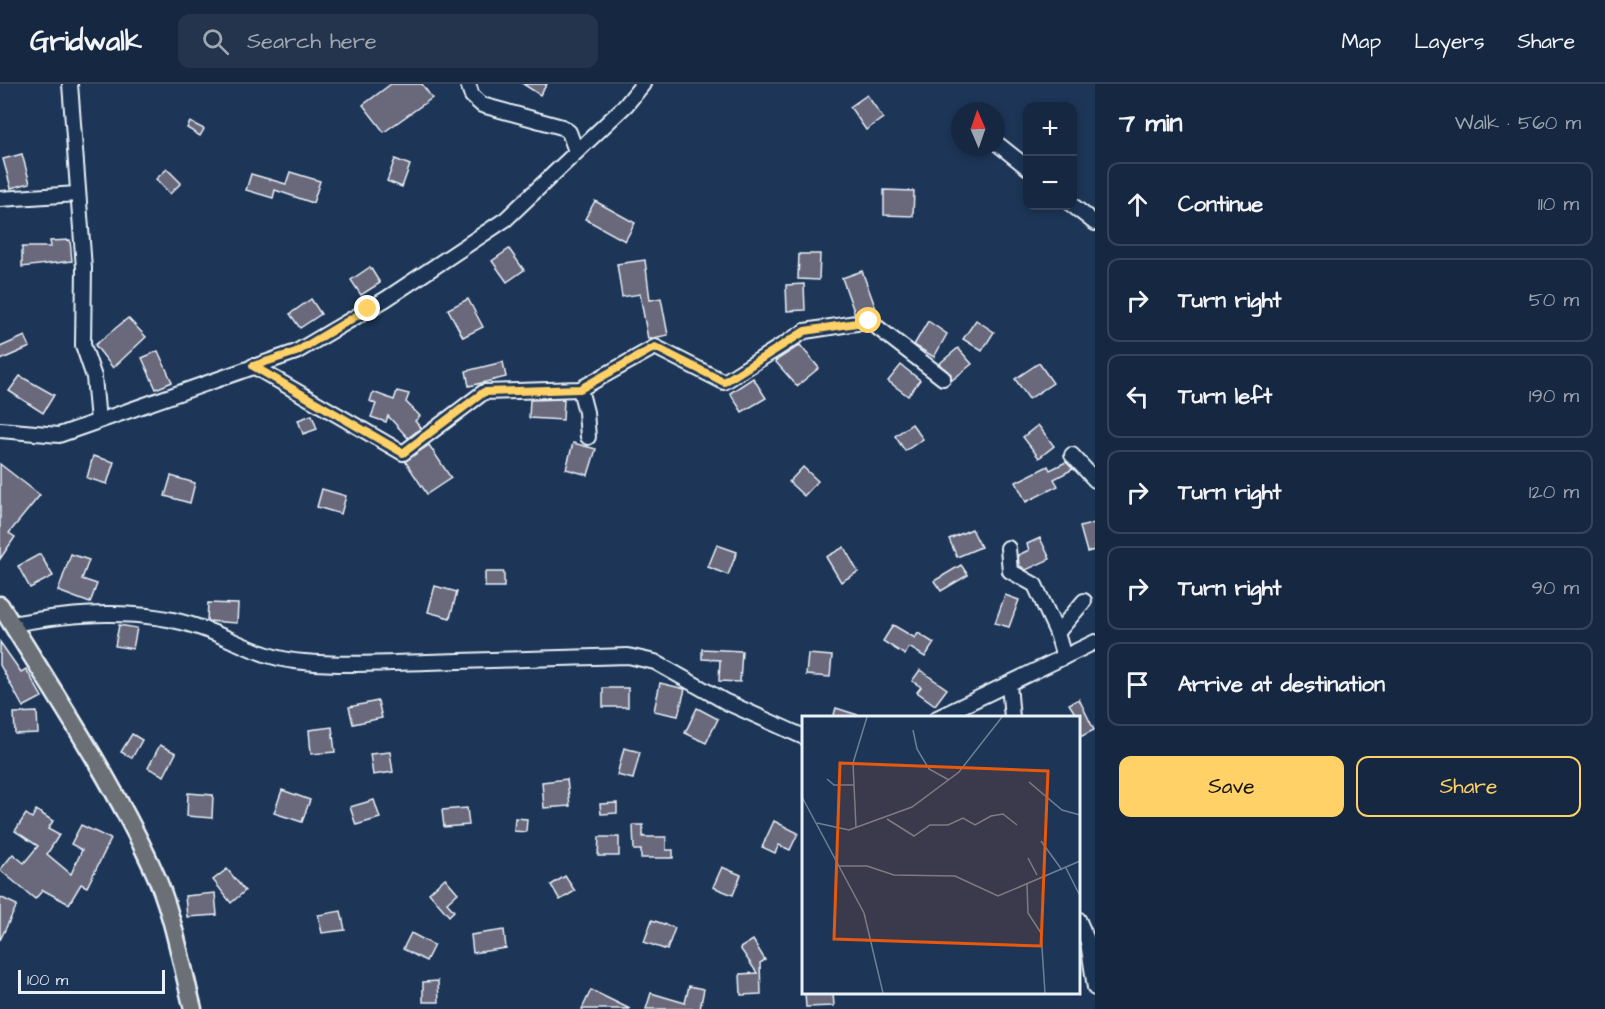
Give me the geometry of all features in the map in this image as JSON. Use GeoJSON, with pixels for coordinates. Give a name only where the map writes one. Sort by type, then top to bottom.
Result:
{"type":"FeatureCollection","features":[{"type":"Feature","properties":{"kind":"main road"},"geometry":{"type":"LineString","coordinates":[[0,605],[99,768],[154,870],[194,1009]]}},
{"type":"Feature","properties":{"kind":"street"},"geometry":{"type":"LineString","coordinates":[[70,84],[84,268],[83,345],[94,377],[98,421]]}},
{"type":"Feature","properties":{"kind":"street"},"geometry":{"type":"LineString","coordinates":[[468,84],[472,96],[482,105],[562,127],[569,132],[576,151]]}},
{"type":"Feature","properties":{"kind":"street"},"geometry":{"type":"LineString","coordinates":[[0,430],[59,435],[296,352],[386,299],[506,219],[626,105],[643,84]]}},
{"type":"Feature","properties":{"kind":"street"},"geometry":{"type":"LineString","coordinates":[[1005,150],[1023,164]]}},
{"type":"Feature","properties":{"kind":"street"},"geometry":{"type":"LineString","coordinates":[[0,199],[77,194]]}},
{"type":"Feature","properties":{"kind":"street"},"geometry":{"type":"LineString","coordinates":[[1077,209],[1095,223]]}},
{"type":"Feature","properties":{"kind":"street"},"geometry":{"type":"LineString","coordinates":[[253,366],[403,453],[484,392],[580,389],[655,347],[724,382],[805,331],[869,321],[943,378]]}},
{"type":"Feature","properties":{"kind":"street"},"geometry":{"type":"LineString","coordinates":[[580,389],[586,412],[588,437]]}},
{"type":"Feature","properties":{"kind":"street"},"geometry":{"type":"LineString","coordinates":[[1071,455],[1095,480]]}},
{"type":"Feature","properties":{"kind":"street"},"geometry":{"type":"LineString","coordinates":[[1008,548],[1010,571],[1035,585],[1057,633],[1064,657]]}},
{"type":"Feature","properties":{"kind":"street"},"geometry":{"type":"LineString","coordinates":[[1057,633],[1084,601]]}},
{"type":"Feature","properties":{"kind":"street"},"geometry":{"type":"LineString","coordinates":[[12,624],[68,616],[124,614],[161,617],[201,628],[272,658],[306,663],[628,656],[655,662],[726,702],[802,736]]}},
{"type":"Feature","properties":{"kind":"street"},"geometry":{"type":"LineString","coordinates":[[941,716],[1095,642]]}},
{"type":"Feature","properties":{"kind":"street"},"geometry":{"type":"LineString","coordinates":[[1010,684],[1012,716]]}},
{"type":"Feature","properties":{"kind":"street"},"geometry":{"type":"LineString","coordinates":[[1080,924],[1088,942],[1095,988]]}},
{"type":"Feature","properties":{"kind":"building"},"geometry":{"type":"Polygon","coordinates":[[[391,84],[422,84],[432,98],[384,132],[363,105],[391,84]]]}},
{"type":"Feature","properties":{"kind":"building"},"geometry":{"type":"Polygon","coordinates":[[[523,84],[547,84],[540,95],[523,84]]]}},
{"type":"Feature","properties":{"kind":"building"},"geometry":{"type":"Polygon","coordinates":[[[867,95],[883,118],[866,130],[850,107],[867,95]]]}},
{"type":"Feature","properties":{"kind":"building"},"geometry":{"type":"Polygon","coordinates":[[[190,122],[204,129],[200,136],[187,128],[190,122]]]}},
{"type":"Feature","properties":{"kind":"building"},"geometry":{"type":"Polygon","coordinates":[[[22,154],[30,183],[11,188],[3,159],[22,154]]]}},
{"type":"Feature","properties":{"kind":"building"},"geometry":{"type":"Polygon","coordinates":[[[395,159],[410,165],[402,187],[387,181],[395,159]]]}},
{"type":"Feature","properties":{"kind":"building"},"geometry":{"type":"Polygon","coordinates":[[[167,169],[181,183],[170,194],[156,179],[167,169]]]}},
{"type":"Feature","properties":{"kind":"building"},"geometry":{"type":"Polygon","coordinates":[[[290,172],[320,181],[313,203],[275,190],[273,198],[246,190],[251,174],[286,184],[290,172]]]}},
{"type":"Feature","properties":{"kind":"building"},"geometry":{"type":"Polygon","coordinates":[[[884,190],[914,191],[913,216],[884,215],[884,190]]]}},
{"type":"Feature","properties":{"kind":"building"},"geometry":{"type":"Polygon","coordinates":[[[595,201],[635,223],[625,241],[585,219],[595,201]]]}},
{"type":"Feature","properties":{"kind":"building"},"geometry":{"type":"Polygon","coordinates":[[[70,240],[72,261],[22,267],[22,247],[51,247],[50,241],[70,240]]]}},
{"type":"Feature","properties":{"kind":"building"},"geometry":{"type":"Polygon","coordinates":[[[509,249],[524,270],[507,282],[492,261],[509,249]]]}},
{"type":"Feature","properties":{"kind":"building"},"geometry":{"type":"Polygon","coordinates":[[[799,254],[820,254],[819,280],[798,279],[799,254]]]}},
{"type":"Feature","properties":{"kind":"building"},"geometry":{"type":"Polygon","coordinates":[[[645,260],[650,300],[661,298],[668,335],[648,339],[640,294],[622,297],[617,264],[645,260]]]}},
{"type":"Feature","properties":{"kind":"building"},"geometry":{"type":"Polygon","coordinates":[[[370,267],[380,283],[361,295],[351,280],[370,267]]]}},
{"type":"Feature","properties":{"kind":"building"},"geometry":{"type":"Polygon","coordinates":[[[862,271],[876,309],[855,314],[842,278],[862,271]]]}},
{"type":"Feature","properties":{"kind":"building"},"geometry":{"type":"Polygon","coordinates":[[[804,284],[805,310],[787,311],[786,285],[804,284]]]}},
{"type":"Feature","properties":{"kind":"building"},"geometry":{"type":"Polygon","coordinates":[[[311,299],[321,314],[300,328],[290,314],[311,299]]]}},
{"type":"Feature","properties":{"kind":"building"},"geometry":{"type":"Polygon","coordinates":[[[468,299],[483,327],[463,337],[448,309],[468,299]]]}},
{"type":"Feature","properties":{"kind":"building"},"geometry":{"type":"Polygon","coordinates":[[[128,318],[146,337],[113,368],[95,345],[128,318]]]}},
{"type":"Feature","properties":{"kind":"building"},"geometry":{"type":"Polygon","coordinates":[[[976,320],[994,332],[982,351],[963,339],[976,320]]]}},
{"type":"Feature","properties":{"kind":"building"},"geometry":{"type":"Polygon","coordinates":[[[928,321],[947,334],[934,357],[914,345],[928,321]]]}},
{"type":"Feature","properties":{"kind":"building"},"geometry":{"type":"Polygon","coordinates":[[[25,336],[30,347],[0,360],[0,347],[25,336]]]}},
{"type":"Feature","properties":{"kind":"building"},"geometry":{"type":"Polygon","coordinates":[[[800,345],[819,368],[797,386],[775,361],[800,345]]]}},
{"type":"Feature","properties":{"kind":"building"},"geometry":{"type":"Polygon","coordinates":[[[958,348],[972,364],[951,381],[951,374],[939,364],[958,348]]]}},
{"type":"Feature","properties":{"kind":"building"},"geometry":{"type":"Polygon","coordinates":[[[158,351],[172,382],[156,389],[142,358],[158,351]]]}},
{"type":"Feature","properties":{"kind":"building"},"geometry":{"type":"Polygon","coordinates":[[[503,362],[506,377],[469,386],[466,371],[503,362]]]}},
{"type":"Feature","properties":{"kind":"building"},"geometry":{"type":"Polygon","coordinates":[[[1039,363],[1053,383],[1029,399],[1015,379],[1039,363]]]}},
{"type":"Feature","properties":{"kind":"building"},"geometry":{"type":"Polygon","coordinates":[[[901,365],[920,380],[908,396],[888,381],[901,365]]]}},
{"type":"Feature","properties":{"kind":"building"},"geometry":{"type":"Polygon","coordinates":[[[20,376],[54,395],[43,413],[9,391],[20,376]]]}},
{"type":"Feature","properties":{"kind":"building"},"geometry":{"type":"Polygon","coordinates":[[[753,378],[766,398],[742,412],[730,393],[753,378]]]}},
{"type":"Feature","properties":{"kind":"building"},"geometry":{"type":"Polygon","coordinates":[[[397,391],[409,394],[406,402],[420,416],[415,421],[421,428],[408,438],[388,416],[386,422],[371,417],[376,404],[370,401],[373,392],[394,400],[397,391]]]}},
{"type":"Feature","properties":{"kind":"building"},"geometry":{"type":"Polygon","coordinates":[[[564,399],[563,420],[529,418],[530,400],[564,399]]]}},
{"type":"Feature","properties":{"kind":"building"},"geometry":{"type":"Polygon","coordinates":[[[312,415],[317,429],[303,434],[298,420],[312,415]]]}},
{"type":"Feature","properties":{"kind":"building"},"geometry":{"type":"Polygon","coordinates":[[[912,424],[923,439],[905,451],[895,436],[912,424]]]}},
{"type":"Feature","properties":{"kind":"building"},"geometry":{"type":"Polygon","coordinates":[[[1038,425],[1054,446],[1039,458],[1023,437],[1038,425]]]}},
{"type":"Feature","properties":{"kind":"building"},"geometry":{"type":"Polygon","coordinates":[[[573,443],[596,449],[588,475],[566,469],[573,443]]]}},
{"type":"Feature","properties":{"kind":"building"},"geometry":{"type":"Polygon","coordinates":[[[429,445],[451,478],[427,494],[405,461],[429,445]]]}},
{"type":"Feature","properties":{"kind":"building"},"geometry":{"type":"Polygon","coordinates":[[[93,456],[114,462],[107,484],[87,478],[93,456]]]}},
{"type":"Feature","properties":{"kind":"building"},"geometry":{"type":"Polygon","coordinates":[[[1066,462],[1073,469],[1054,479],[1058,486],[1026,502],[1016,482],[1048,466],[1050,470],[1066,462]]]}},
{"type":"Feature","properties":{"kind":"building"},"geometry":{"type":"Polygon","coordinates":[[[0,464],[40,495],[9,533],[15,537],[0,559],[0,464]]]}},
{"type":"Feature","properties":{"kind":"building"},"geometry":{"type":"Polygon","coordinates":[[[803,467],[818,481],[804,496],[789,482],[803,467]]]}},
{"type":"Feature","properties":{"kind":"building"},"geometry":{"type":"Polygon","coordinates":[[[171,476],[195,483],[190,503],[165,496],[171,476]]]}},
{"type":"Feature","properties":{"kind":"building"},"geometry":{"type":"Polygon","coordinates":[[[322,489],[346,496],[341,514],[317,507],[322,489]]]}},
{"type":"Feature","properties":{"kind":"building"},"geometry":{"type":"Polygon","coordinates":[[[1095,523],[1095,550],[1087,552],[1080,527],[1095,523]]]}},
{"type":"Feature","properties":{"kind":"building"},"geometry":{"type":"Polygon","coordinates":[[[972,529],[981,547],[957,557],[949,539],[972,529]]]}},
{"type":"Feature","properties":{"kind":"building"},"geometry":{"type":"Polygon","coordinates":[[[1040,538],[1050,559],[1026,570],[1019,565],[1018,555],[1029,550],[1027,544],[1040,538]]]}},
{"type":"Feature","properties":{"kind":"building"},"geometry":{"type":"Polygon","coordinates":[[[717,545],[737,552],[728,575],[708,567],[717,545]]]}},
{"type":"Feature","properties":{"kind":"building"},"geometry":{"type":"Polygon","coordinates":[[[844,547],[858,572],[841,582],[826,557],[844,547]]]}},
{"type":"Feature","properties":{"kind":"building"},"geometry":{"type":"Polygon","coordinates":[[[40,554],[53,576],[30,588],[18,566],[40,554]]]}},
{"type":"Feature","properties":{"kind":"building"},"geometry":{"type":"Polygon","coordinates":[[[71,554],[89,560],[82,579],[97,584],[90,603],[58,591],[71,554]]]}},
{"type":"Feature","properties":{"kind":"building"},"geometry":{"type":"Polygon","coordinates":[[[961,565],[968,575],[941,591],[934,581],[961,565]]]}},
{"type":"Feature","properties":{"kind":"building"},"geometry":{"type":"Polygon","coordinates":[[[485,572],[504,572],[504,587],[485,587],[485,572]]]}},
{"type":"Feature","properties":{"kind":"building"},"geometry":{"type":"Polygon","coordinates":[[[435,586],[457,592],[450,618],[428,612],[435,586]]]}},
{"type":"Feature","properties":{"kind":"building"},"geometry":{"type":"Polygon","coordinates":[[[1005,595],[1019,600],[1009,627],[995,623],[1005,595]]]}},
{"type":"Feature","properties":{"kind":"building"},"geometry":{"type":"Polygon","coordinates":[[[208,603],[238,604],[237,623],[207,621],[208,603]]]}},
{"type":"Feature","properties":{"kind":"building"},"geometry":{"type":"Polygon","coordinates":[[[119,625],[137,628],[133,649],[115,646],[119,625]]]}},
{"type":"Feature","properties":{"kind":"building"},"geometry":{"type":"Polygon","coordinates":[[[893,625],[915,638],[918,633],[934,643],[925,657],[909,647],[905,655],[883,641],[893,625]]]}},
{"type":"Feature","properties":{"kind":"building"},"geometry":{"type":"Polygon","coordinates":[[[0,642],[21,672],[26,669],[42,697],[23,707],[0,665],[0,642]]]}},
{"type":"Feature","properties":{"kind":"building"},"geometry":{"type":"Polygon","coordinates":[[[702,649],[742,651],[740,682],[719,681],[720,660],[702,659],[702,649]]]}},
{"type":"Feature","properties":{"kind":"building"},"geometry":{"type":"Polygon","coordinates":[[[808,654],[832,656],[830,677],[806,675],[808,654]]]}},
{"type":"Feature","properties":{"kind":"building"},"geometry":{"type":"Polygon","coordinates":[[[920,670],[947,689],[935,705],[917,692],[921,687],[912,681],[920,670]]]}},
{"type":"Feature","properties":{"kind":"building"},"geometry":{"type":"Polygon","coordinates":[[[660,683],[685,689],[678,716],[654,711],[660,683]]]}},
{"type":"Feature","properties":{"kind":"building"},"geometry":{"type":"Polygon","coordinates":[[[603,688],[628,688],[628,707],[603,707],[603,688]]]}},
{"type":"Feature","properties":{"kind":"building"},"geometry":{"type":"Polygon","coordinates":[[[1079,699],[1094,730],[1080,737],[1080,716],[1077,716],[1069,704],[1079,699]]]}},
{"type":"Feature","properties":{"kind":"building"},"geometry":{"type":"Polygon","coordinates":[[[378,701],[382,718],[353,724],[349,707],[378,701]]]}},
{"type":"Feature","properties":{"kind":"building"},"geometry":{"type":"Polygon","coordinates":[[[697,708],[718,719],[706,743],[685,733],[697,708]]]}},
{"type":"Feature","properties":{"kind":"building"},"geometry":{"type":"Polygon","coordinates":[[[836,708],[861,716],[834,716],[836,708]]]}},
{"type":"Feature","properties":{"kind":"building"},"geometry":{"type":"Polygon","coordinates":[[[37,712],[38,733],[15,734],[14,713],[37,712]]]}},
{"type":"Feature","properties":{"kind":"building"},"geometry":{"type":"Polygon","coordinates":[[[332,727],[335,752],[311,754],[309,730],[332,727]]]}},
{"type":"Feature","properties":{"kind":"building"},"geometry":{"type":"Polygon","coordinates":[[[132,734],[142,740],[132,758],[121,752],[132,734]]]}},
{"type":"Feature","properties":{"kind":"building"},"geometry":{"type":"Polygon","coordinates":[[[160,745],[176,753],[164,776],[148,768],[160,745]]]}},
{"type":"Feature","properties":{"kind":"building"},"geometry":{"type":"Polygon","coordinates":[[[624,748],[640,752],[633,779],[617,775],[624,748]]]}},
{"type":"Feature","properties":{"kind":"building"},"geometry":{"type":"Polygon","coordinates":[[[390,752],[393,772],[373,775],[370,754],[390,752]]]}},
{"type":"Feature","properties":{"kind":"building"},"geometry":{"type":"Polygon","coordinates":[[[567,779],[570,806],[544,808],[542,782],[567,779]]]}},
{"type":"Feature","properties":{"kind":"building"},"geometry":{"type":"Polygon","coordinates":[[[282,790],[310,800],[302,822],[274,813],[282,790]]]}},
{"type":"Feature","properties":{"kind":"building"},"geometry":{"type":"Polygon","coordinates":[[[188,793],[213,795],[212,818],[187,816],[188,793]]]}},
{"type":"Feature","properties":{"kind":"building"},"geometry":{"type":"Polygon","coordinates":[[[374,800],[380,818],[356,825],[350,807],[374,800]]]}},
{"type":"Feature","properties":{"kind":"building"},"geometry":{"type":"Polygon","coordinates":[[[617,803],[617,813],[601,814],[600,804],[617,803]]]}},
{"type":"Feature","properties":{"kind":"building"},"geometry":{"type":"Polygon","coordinates":[[[467,808],[469,825],[444,827],[442,810],[467,808]]]}},
{"type":"Feature","properties":{"kind":"building"},"geometry":{"type":"Polygon","coordinates":[[[36,810],[53,821],[48,829],[59,835],[47,854],[71,874],[82,850],[71,844],[81,825],[111,839],[87,887],[81,884],[69,904],[43,890],[35,899],[0,870],[13,854],[24,863],[38,846],[15,831],[26,814],[32,818],[36,810]]]}},
{"type":"Feature","properties":{"kind":"building"},"geometry":{"type":"Polygon","coordinates":[[[515,818],[527,819],[526,832],[514,831],[515,818]]]}},
{"type":"Feature","properties":{"kind":"building"},"geometry":{"type":"Polygon","coordinates":[[[774,821],[798,833],[790,850],[779,845],[775,853],[762,847],[774,821]]]}},
{"type":"Feature","properties":{"kind":"building"},"geometry":{"type":"Polygon","coordinates":[[[633,825],[643,825],[643,837],[666,837],[666,850],[673,850],[673,858],[641,858],[641,850],[634,850],[633,825]]]}},
{"type":"Feature","properties":{"kind":"building"},"geometry":{"type":"Polygon","coordinates":[[[599,837],[619,837],[619,856],[598,856],[599,837]]]}},
{"type":"Feature","properties":{"kind":"building"},"geometry":{"type":"Polygon","coordinates":[[[722,867],[741,875],[733,895],[713,887],[722,867]]]}},
{"type":"Feature","properties":{"kind":"building"},"geometry":{"type":"Polygon","coordinates":[[[227,869],[245,891],[231,903],[213,880],[227,869]]]}},
{"type":"Feature","properties":{"kind":"building"},"geometry":{"type":"Polygon","coordinates":[[[565,876],[575,891],[560,900],[551,885],[565,876]]]}},
{"type":"Feature","properties":{"kind":"building"},"geometry":{"type":"Polygon","coordinates":[[[445,878],[458,893],[447,903],[454,911],[449,916],[429,893],[445,878]]]}},
{"type":"Feature","properties":{"kind":"building"},"geometry":{"type":"Polygon","coordinates":[[[215,893],[217,915],[187,917],[185,896],[215,893]]]}},
{"type":"Feature","properties":{"kind":"building"},"geometry":{"type":"Polygon","coordinates":[[[0,897],[17,905],[0,940],[0,897]]]}},
{"type":"Feature","properties":{"kind":"building"},"geometry":{"type":"Polygon","coordinates":[[[341,911],[345,930],[322,933],[318,915],[341,911]]]}},
{"type":"Feature","properties":{"kind":"building"},"geometry":{"type":"Polygon","coordinates":[[[652,920],[675,928],[667,950],[644,942],[652,920]]]}},
{"type":"Feature","properties":{"kind":"building"},"geometry":{"type":"Polygon","coordinates":[[[504,930],[506,948],[473,953],[471,935],[504,930]]]}},
{"type":"Feature","properties":{"kind":"building"},"geometry":{"type":"Polygon","coordinates":[[[411,933],[434,945],[426,961],[403,949],[411,933]]]}},
{"type":"Feature","properties":{"kind":"building"},"geometry":{"type":"Polygon","coordinates":[[[753,940],[765,960],[760,963],[761,994],[741,995],[740,974],[757,973],[740,948],[753,940]]]}},
{"type":"Feature","properties":{"kind":"building"},"geometry":{"type":"Polygon","coordinates":[[[438,981],[439,1002],[423,1002],[423,982],[438,981]]]}},
{"type":"Feature","properties":{"kind":"building"},"geometry":{"type":"Polygon","coordinates":[[[689,986],[704,989],[700,1009],[646,1009],[651,993],[685,1003],[689,986]]]}},
{"type":"Feature","properties":{"kind":"building"},"geometry":{"type":"Polygon","coordinates":[[[591,990],[630,1009],[582,1009],[591,990]]]}},
{"type":"Feature","properties":{"kind":"building"},"geometry":{"type":"Polygon","coordinates":[[[805,994],[833,994],[834,1006],[806,1007],[805,994]]]}},
{"type":"Feature","properties":{"kind":"route"},"geometry":{"type":"LineString","coordinates":[[368,309],[296,352],[253,366],[403,453],[484,392],[580,389],[655,347],[724,382],[805,331],[869,321]]}}]}
